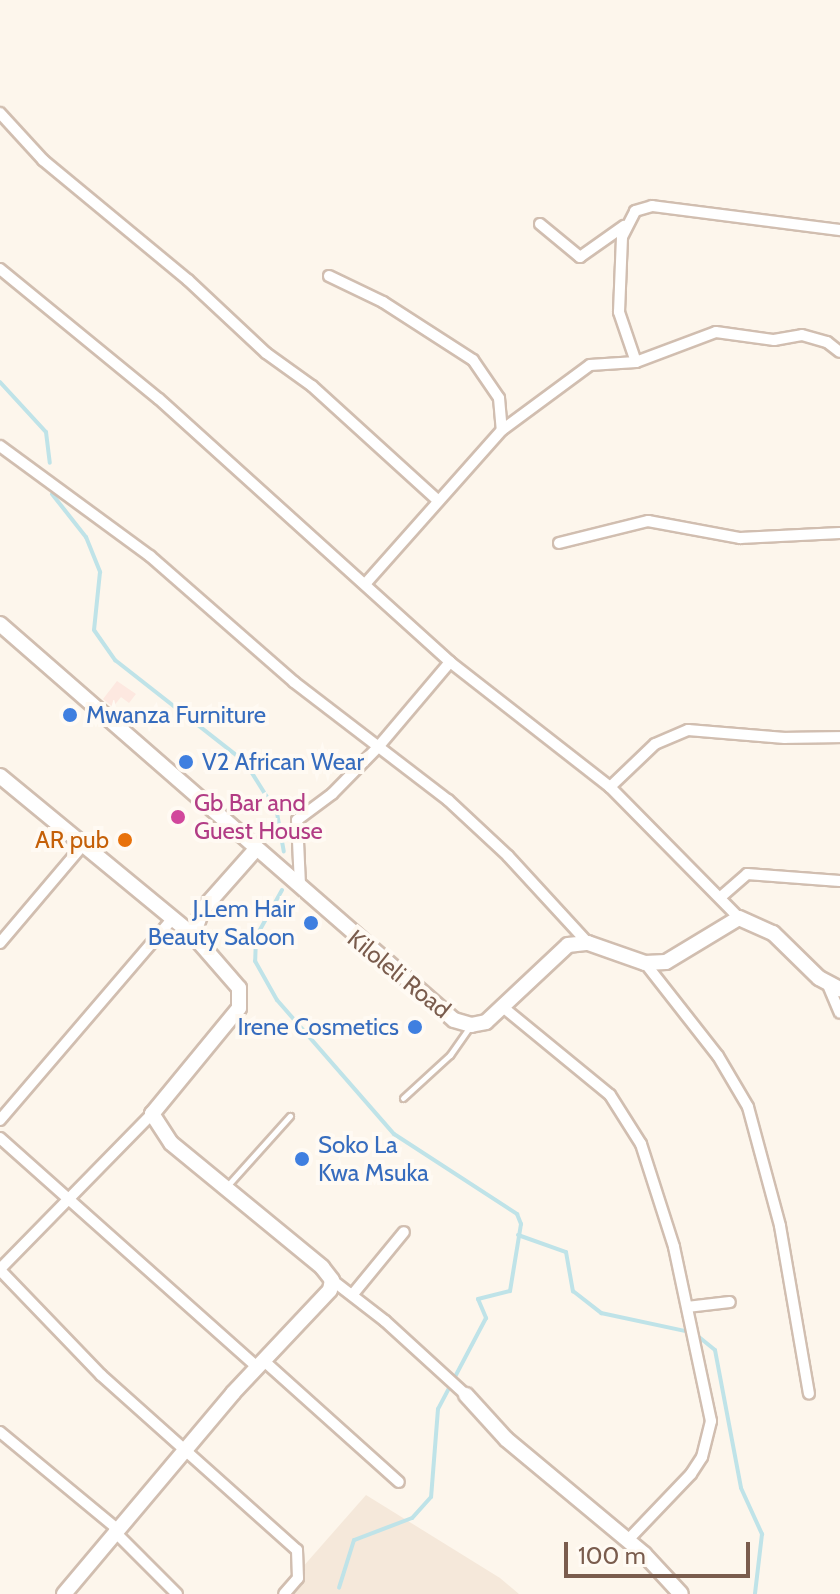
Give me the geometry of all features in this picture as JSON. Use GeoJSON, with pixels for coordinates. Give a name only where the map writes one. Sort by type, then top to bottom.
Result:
{"type":"FeatureCollection","features":[{"type":"Feature","properties":{"kind":"main road","name":"Kiloleli Road"},"geometry":{"type":"LineString","coordinates":[[0,624],[433,1006],[471,1025],[486,1022],[561,951],[588,943]]}},
{"type":"Feature","properties":{"kind":"main road"},"geometry":{"type":"LineString","coordinates":[[0,776],[193,935],[239,988],[239,1008],[152,1114],[171,1143],[227,1186],[332,1280],[330,1290],[186,1447],[64,1594]]}},
{"type":"Feature","properties":{"kind":"main road"},"geometry":{"type":"LineString","coordinates":[[193,935],[202,910],[256,849]]}},
{"type":"Feature","properties":{"kind":"main road"},"geometry":{"type":"LineString","coordinates":[[588,943],[645,963],[679,955],[739,918],[773,933],[834,987]]}},
{"type":"Feature","properties":{"kind":"main road"},"geometry":{"type":"LineString","coordinates":[[466,1395],[548,1478],[628,1540],[681,1594]]}},
{"type":"Feature","properties":{"kind":"street"},"geometry":{"type":"LineString","coordinates":[[0,113],[43,160],[188,280],[266,353],[312,386],[436,499]]}},
{"type":"Feature","properties":{"kind":"street"},"geometry":{"type":"LineString","coordinates":[[540,224],[580,257],[625,226],[635,211],[652,206],[840,230]]}},
{"type":"Feature","properties":{"kind":"street"},"geometry":{"type":"LineString","coordinates":[[625,226],[619,312],[636,362]]}},
{"type":"Feature","properties":{"kind":"street"},"geometry":{"type":"LineString","coordinates":[[0,269],[117,363],[366,583],[450,662],[610,787],[723,895],[739,918]]}},
{"type":"Feature","properties":{"kind":"street"},"geometry":{"type":"LineString","coordinates":[[329,276],[383,302],[473,360],[499,398],[502,430]]}},
{"type":"Feature","properties":{"kind":"street"},"geometry":{"type":"LineString","coordinates":[[366,583],[436,499],[502,430],[590,365],[636,362],[716,332],[774,340],[802,335],[827,342],[840,352]]}},
{"type":"Feature","properties":{"kind":"street"},"geometry":{"type":"LineString","coordinates":[[0,446],[150,556],[294,682],[379,746],[508,856],[588,943]]}},
{"type":"Feature","properties":{"kind":"street"},"geometry":{"type":"LineString","coordinates":[[559,543],[648,521],[740,538],[840,533]]}},
{"type":"Feature","properties":{"kind":"street"},"geometry":{"type":"LineString","coordinates":[[300,891],[297,820],[379,746],[450,662]]}},
{"type":"Feature","properties":{"kind":"street"},"geometry":{"type":"LineString","coordinates":[[610,787],[655,744],[688,730],[785,738],[840,737]]}},
{"type":"Feature","properties":{"kind":"street"},"geometry":{"type":"LineString","coordinates":[[0,943],[4,929],[84,844]]}},
{"type":"Feature","properties":{"kind":"street"},"geometry":{"type":"LineString","coordinates":[[723,895],[747,874],[840,881]]}},
{"type":"Feature","properties":{"kind":"street"},"geometry":{"type":"LineString","coordinates":[[0,1120],[172,919]]}},
{"type":"Feature","properties":{"kind":"street"},"geometry":{"type":"LineString","coordinates":[[645,963],[718,1056],[748,1107],[780,1226],[809,1394]]}},
{"type":"Feature","properties":{"kind":"street"},"geometry":{"type":"LineString","coordinates":[[834,987],[840,1013]]}},
{"type":"Feature","properties":{"kind":"street"},"geometry":{"type":"LineString","coordinates":[[504,1008],[585,1071],[631,1125],[662,1203],[710,1405],[708,1437],[691,1474],[628,1540]]}},
{"type":"Feature","properties":{"kind":"street"},"geometry":{"type":"LineString","coordinates":[[152,1114],[0,1270],[90,1365],[186,1447],[297,1550],[298,1578],[284,1594]]}},
{"type":"Feature","properties":{"kind":"street"},"geometry":{"type":"LineString","coordinates":[[0,1138],[399,1482]]}},
{"type":"Feature","properties":{"kind":"street"},"geometry":{"type":"LineString","coordinates":[[353,1294],[404,1232]]}},
{"type":"Feature","properties":{"kind":"street"},"geometry":{"type":"LineString","coordinates":[[332,1280],[353,1294],[466,1395]]}},
{"type":"Feature","properties":{"kind":"street"},"geometry":{"type":"LineString","coordinates":[[687,1307],[730,1302]]}},
{"type":"Feature","properties":{"kind":"street"},"geometry":{"type":"LineString","coordinates":[[0,1432],[115,1529],[177,1594]]}},
{"type":"Feature","properties":{"kind":"lane"},"geometry":{"type":"LineString","coordinates":[[403,1098],[450,1055],[471,1025]]}},
{"type":"Feature","properties":{"kind":"lane"},"geometry":{"type":"LineString","coordinates":[[227,1186],[290,1116]]}},
{"type":"Feature","properties":{"kind":"shaded area"},"geometry":{"type":"Polygon","coordinates":[[[117,681],[136,694],[129,703],[121,697],[113,707],[103,699],[117,681]]]}},
{"type":"Feature","properties":{"kind":"shaded area"},"geometry":{"type":"Polygon","coordinates":[[[366,1495],[500,1578],[519,1594],[279,1594],[366,1495]]]}},
{"type":"Feature","properties":{"kind":"waterway"},"geometry":{"type":"LineString","coordinates":[[0,382],[46,432],[50,463]]}},
{"type":"Feature","properties":{"kind":"waterway"},"geometry":{"type":"LineString","coordinates":[[52,494],[86,537],[100,572],[94,630],[115,660],[245,762],[277,813],[284,851]]}},
{"type":"Feature","properties":{"kind":"waterway"},"geometry":{"type":"LineString","coordinates":[[282,890],[256,937],[255,961],[277,1000],[394,1134],[517,1214],[521,1224],[510,1291],[478,1299],[486,1318],[438,1409],[431,1497],[412,1518],[354,1540],[339,1588]]}},
{"type":"Feature","properties":{"kind":"waterway"},"geometry":{"type":"LineString","coordinates":[[518,1235],[566,1252],[573,1291],[601,1313],[694,1333],[715,1350],[741,1488],[762,1534],[755,1594]]}},
{"type":"Feature","properties":{"kind":"place","name":"Mwanza Furniture"},"geometry":{"type":"Point","coordinates":[70,715]}},
{"type":"Feature","properties":{"kind":"place","name":"V2 African Wear"},"geometry":{"type":"Point","coordinates":[186,762]}},
{"type":"Feature","properties":{"kind":"place","name":"Gb Bar and Guest House"},"geometry":{"type":"Point","coordinates":[178,817]}},
{"type":"Feature","properties":{"kind":"place","name":"AR pub"},"geometry":{"type":"Point","coordinates":[125,840]}},
{"type":"Feature","properties":{"kind":"place","name":"J.Lem Hair Beauty Saloon"},"geometry":{"type":"Point","coordinates":[311,923]}},
{"type":"Feature","properties":{"kind":"place","name":"Irene Cosmetics"},"geometry":{"type":"Point","coordinates":[415,1027]}},
{"type":"Feature","properties":{"kind":"place","name":"Soko La Kwa Msuka"},"geometry":{"type":"Point","coordinates":[302,1159]}}]}
